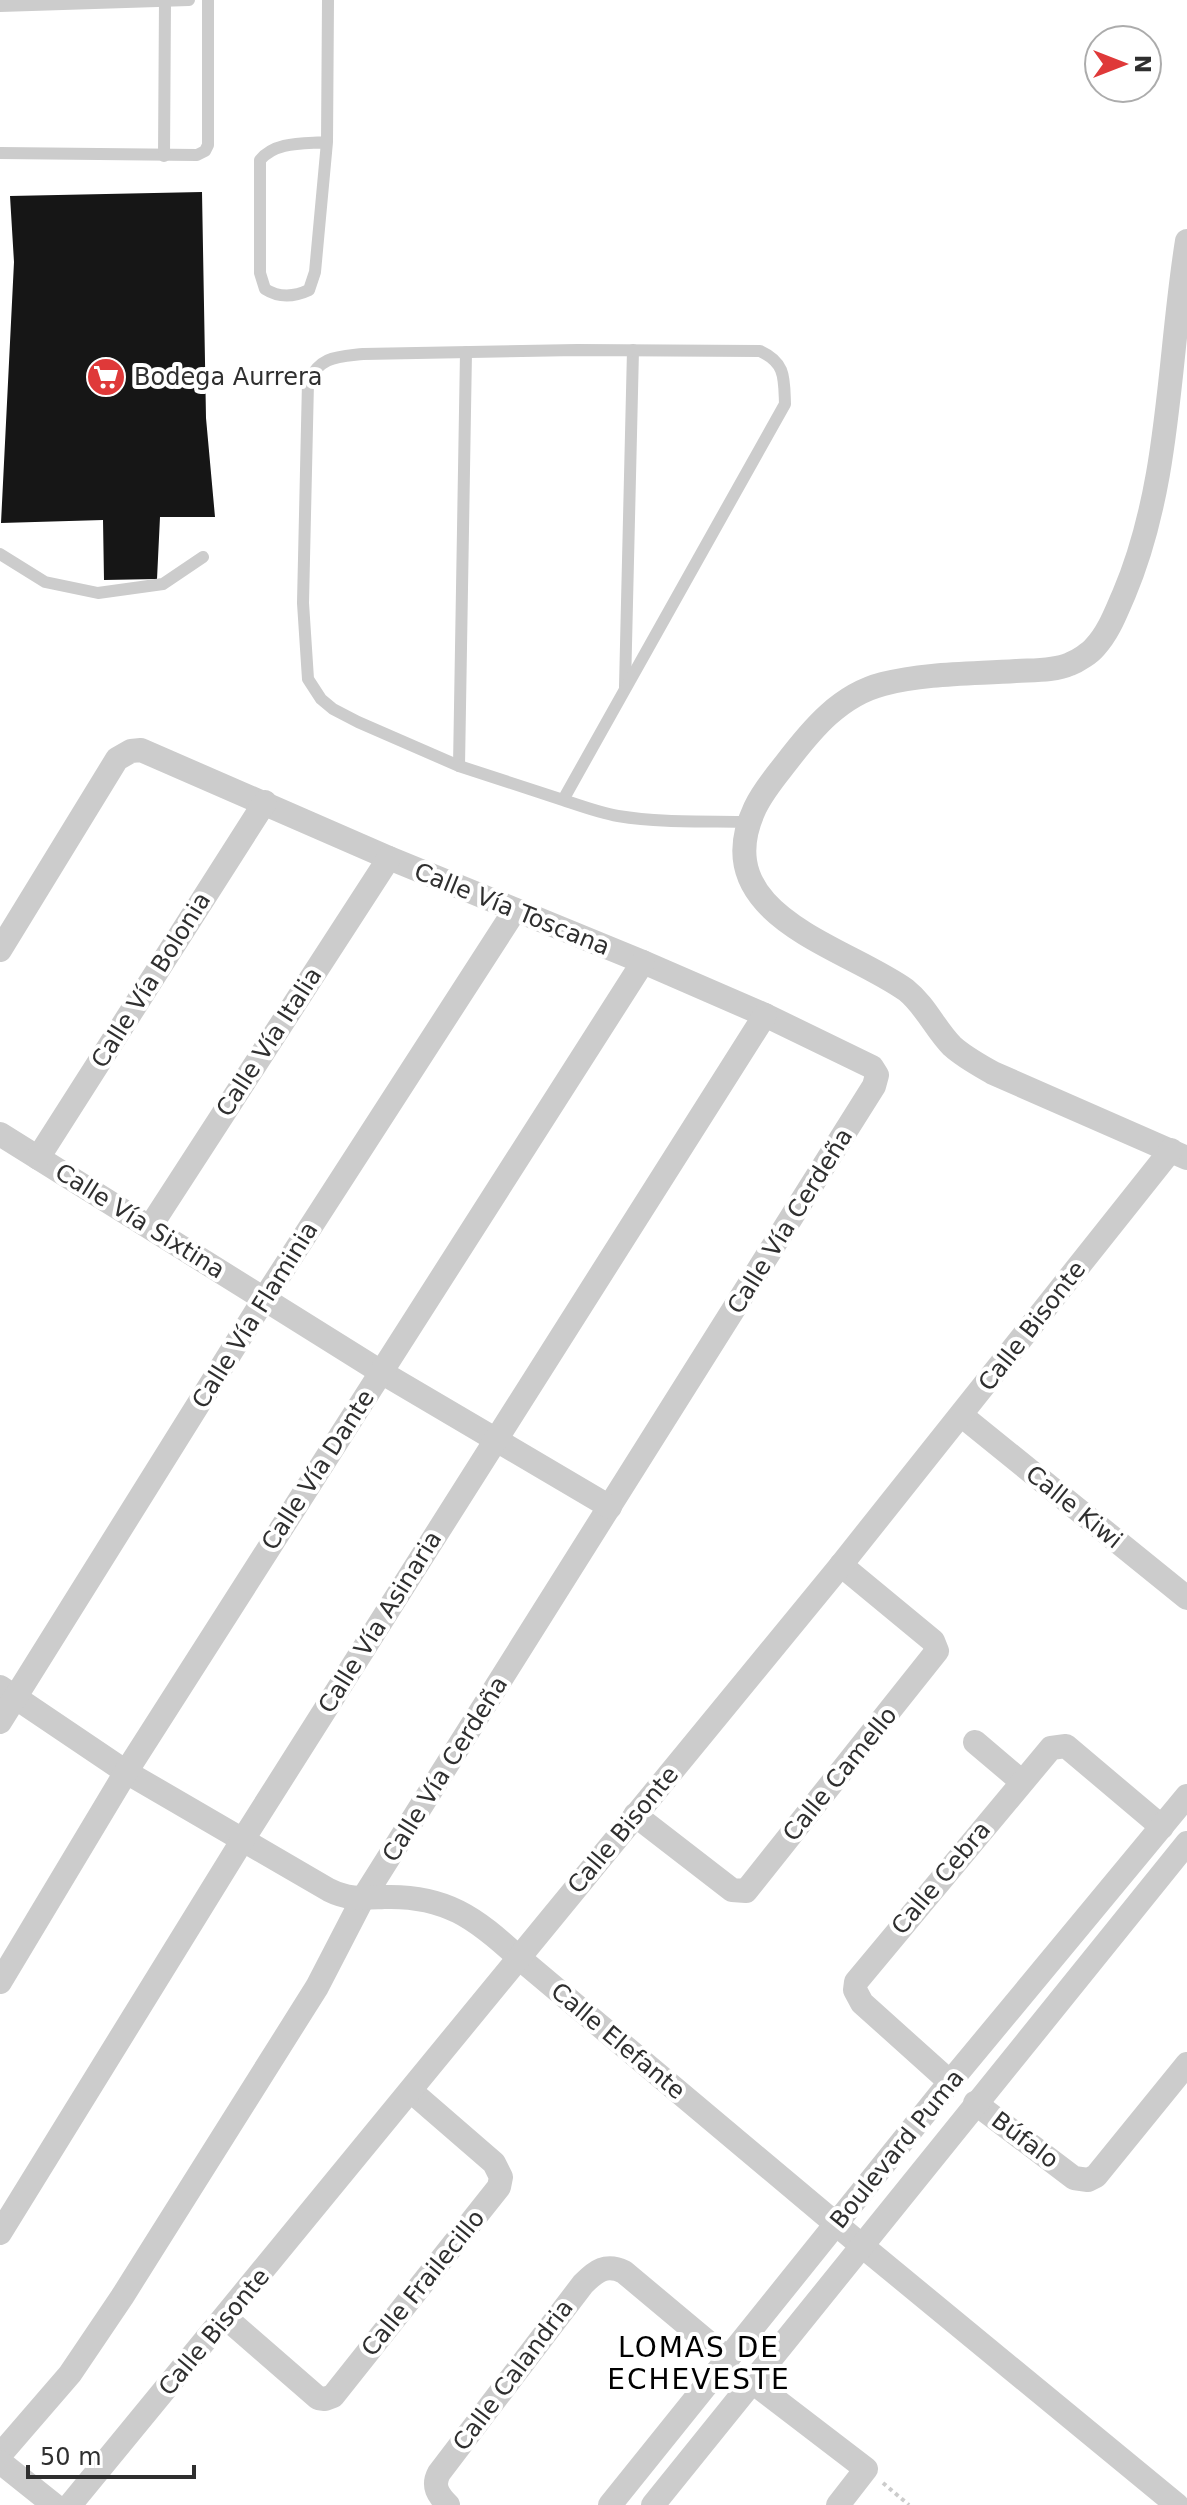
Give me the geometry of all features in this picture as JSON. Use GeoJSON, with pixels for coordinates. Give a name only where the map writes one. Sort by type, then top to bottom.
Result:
{"type":"FeatureCollection","features":[{"type":"Feature","properties":{"kind":"street"},"geometry":{"type":"LineString","coordinates":[[1179,1154],[993,1073],[951,1045],[926,1009],[903,988],[771,911],[749,875],[745,855],[746,834],[764,792],[826,714],[856,695],[882,684],[936,676],[1069,665],[1094,648],[1110,626],[1149,519],[1164,433],[1187,241]]}},
{"type":"Feature","properties":{"kind":"street","name":"Calle Vía Toscana"},"geometry":{"type":"LineString","coordinates":[[0,950],[117,759],[131,751],[141,750],[389,858],[765,1015],[872,1067],[877,1075]]}},
{"type":"Feature","properties":{"kind":"street","name":"Calle Vía Bolonia"},"geometry":{"type":"LineString","coordinates":[[38,1158],[265,802]]}},
{"type":"Feature","properties":{"kind":"street","name":"Calle Vía Italia"},"geometry":{"type":"LineString","coordinates":[[150,1227],[389,858]]}},
{"type":"Feature","properties":{"kind":"street","name":"Calle Vía Flaminia"},"geometry":{"type":"LineString","coordinates":[[0,1722],[8,1692],[515,910]]}},
{"type":"Feature","properties":{"kind":"street","name":"Calle Vía Dante"},"geometry":{"type":"LineString","coordinates":[[0,1982],[126,1772],[643,962]]}},
{"type":"Feature","properties":{"kind":"street","name":"Calle Vía Asinaria"},"geometry":{"type":"LineString","coordinates":[[0,2233],[495,1438],[765,1015]]}},
{"type":"Feature","properties":{"kind":"street","name":"Calle Vía Cerdeña"},"geometry":{"type":"LineString","coordinates":[[0,2455],[70,2374],[122,2297],[317,1987],[362,1900],[874,1086],[877,1075]]}},
{"type":"Feature","properties":{"kind":"street","name":"Calle Vía Sixtina"},"geometry":{"type":"LineString","coordinates":[[0,1134],[381,1372],[610,1507]]}},
{"type":"Feature","properties":{"kind":"street","name":"Calle Bisonte"},"geometry":{"type":"LineString","coordinates":[[70,2505],[412,2092],[518,1957],[961,1415],[1179,1154]]}},
{"type":"Feature","properties":{"kind":"street","name":"Calle Kiwi"},"geometry":{"type":"LineString","coordinates":[[961,1415],[1187,1598]]}},
{"type":"Feature","properties":{"kind":"street","name":"Calle Camello"},"geometry":{"type":"LineString","coordinates":[[635,1815],[732,1890],[746,1891],[937,1651],[933,1641],[841,1565]]}},
{"type":"Feature","properties":{"kind":"street","name":"Calle Elefante"},"geometry":{"type":"LineString","coordinates":[[8,1692],[126,1772],[343,1897],[362,1900],[384,1897],[413,1899],[462,1912],[485,1926],[861,2245],[1177,2505]]}},
{"type":"Feature","properties":{"kind":"street"},"geometry":{"type":"LineString","coordinates":[[975,1742],[1021,1781]]}},
{"type":"Feature","properties":{"kind":"street","name":"Calle Cebra"},"geometry":{"type":"LineString","coordinates":[[950,2082],[862,2003],[855,1990],[856,1982],[1021,1781],[1045,1753],[1058,1745],[1072,1749],[1162,1827]]}},
{"type":"Feature","properties":{"kind":"street","name":"Boulevard Puma"},"geometry":{"type":"LineString","coordinates":[[610,2505],[950,2082],[1187,1796]]}},
{"type":"Feature","properties":{"kind":"street","name":"Boulevard Puma"},"geometry":{"type":"LineString","coordinates":[[653,2505],[1187,1844]]}},
{"type":"Feature","properties":{"kind":"street","name":"Búfalo"},"geometry":{"type":"LineString","coordinates":[[975,2103],[1074,2178],[1088,2180],[1096,2176],[1187,2064]]}},
{"type":"Feature","properties":{"kind":"street","name":"Calle Frailecillo"},"geometry":{"type":"LineString","coordinates":[[226,2318],[318,2398],[329,2399],[499,2187],[501,2177],[494,2163],[412,2092]]}},
{"type":"Feature","properties":{"kind":"street","name":"Calle Calandria"},"geometry":{"type":"LineString","coordinates":[[442,2498],[435,2481],[439,2473],[583,2284],[604,2267],[614,2267],[624,2272],[728,2359]]}},
{"type":"Feature","properties":{"kind":"street"},"geometry":{"type":"LineString","coordinates":[[751,2381],[866,2469],[838,2505]]}},
{"type":"Feature","properties":{"kind":"street"},"geometry":{"type":"LineString","coordinates":[[0,2462],[54,2505]]}},
{"type":"Feature","properties":{"kind":"lane"},"geometry":{"type":"LineString","coordinates":[[0,6],[189,0]]}},
{"type":"Feature","properties":{"kind":"lane"},"geometry":{"type":"LineString","coordinates":[[0,153],[112,152],[164,156],[197,155],[205,151],[208,145],[208,0]]}},
{"type":"Feature","properties":{"kind":"lane"},"geometry":{"type":"LineString","coordinates":[[327,142],[278,147],[268,151],[260,160],[260,273],[265,289],[274,294],[297,296],[309,290],[315,272],[327,142],[328,0]]}},
{"type":"Feature","properties":{"kind":"lane"},"geometry":{"type":"LineString","coordinates":[[164,156],[165,1]]}},
{"type":"Feature","properties":{"kind":"lane"},"geometry":{"type":"LineString","coordinates":[[625,690],[633,350]]}},
{"type":"Feature","properties":{"kind":"lane"},"geometry":{"type":"LineString","coordinates":[[563,800],[785,404],[784,375],[774,358],[760,351],[363,354],[333,358],[315,367],[308,382],[303,603],[308,679],[321,699],[358,722],[459,766],[563,800],[617,816],[750,822]]}},
{"type":"Feature","properties":{"kind":"lane"},"geometry":{"type":"LineString","coordinates":[[459,766],[466,352]]}},
{"type":"Feature","properties":{"kind":"lane"},"geometry":{"type":"LineString","coordinates":[[0,554],[45,582],[98,593],[163,584],[203,557]]}},
{"type":"Feature","properties":{"kind":"path"},"geometry":{"type":"LineString","coordinates":[[866,2469],[909,2505]]}},
{"type":"Feature","properties":{"kind":"building","name":"Bodega Aurrera"},"geometry":{"type":"Polygon","coordinates":[[[202,192],[206,418],[215,517],[160,517],[157,579],[104,580],[103,520],[1,523],[14,262],[10,196],[202,192]]]}},
{"type":"Feature","properties":{"kind":"place","name":"Bodega Aurrera"},"geometry":{"type":"Point","coordinates":[106,377]}},
{"type":"Feature","properties":{"kind":"district","name":"LOMAS DE ECHEVESTE"},"geometry":{"type":"Point","coordinates":[699,2363]}}]}
